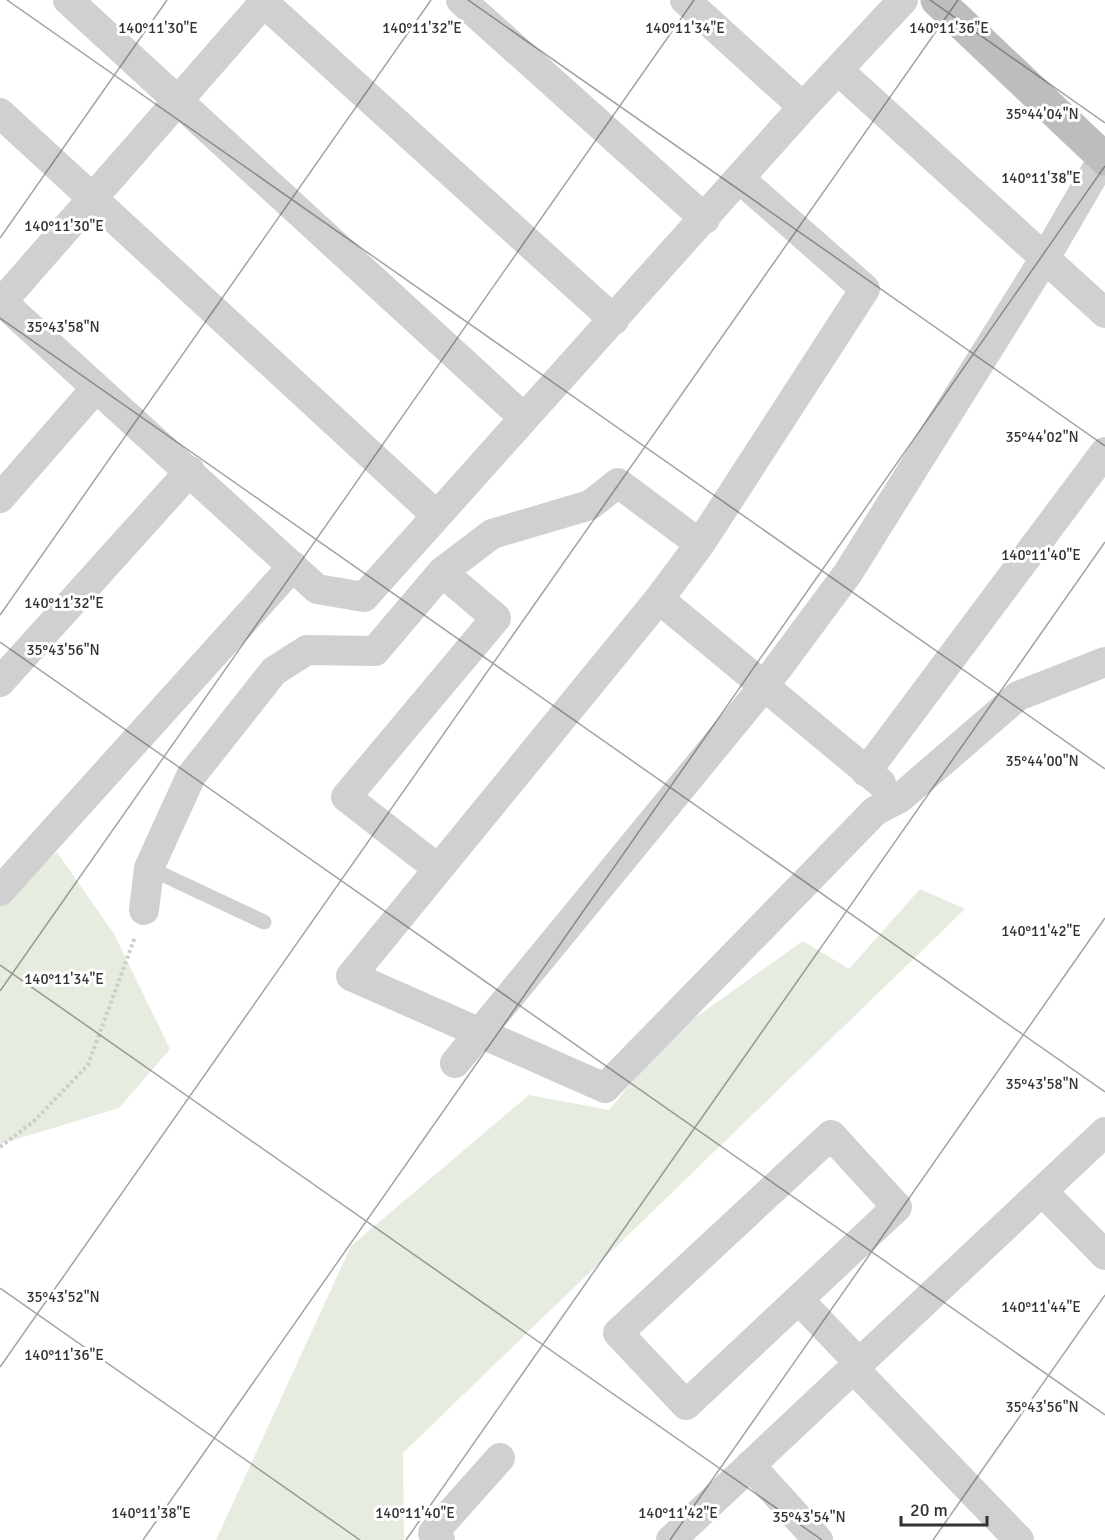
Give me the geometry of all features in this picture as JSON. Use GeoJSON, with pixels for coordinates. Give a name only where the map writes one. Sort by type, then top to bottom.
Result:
{"type":"FeatureCollection","features":[{"type":"Feature","properties":{"kind":"street"},"geometry":{"type":"LineString","coordinates":[[68,0],[524,418]]}},
{"type":"Feature","properties":{"kind":"street"},"geometry":{"type":"LineString","coordinates":[[461,0],[705,219]]}},
{"type":"Feature","properties":{"kind":"street"},"geometry":{"type":"LineString","coordinates":[[685,0],[803,107]]}},
{"type":"Feature","properties":{"kind":"street"},"geometry":{"type":"LineString","coordinates":[[614,320],[263,1],[1,302],[190,471],[316,589],[364,597],[435,515],[614,320],[803,107],[839,72],[903,0]]}},
{"type":"Feature","properties":{"kind":"street"},"geometry":{"type":"LineString","coordinates":[[455,1063],[765,685],[848,573],[1045,258],[1105,157],[937,0]]}},
{"type":"Feature","properties":{"kind":"street"},"geometry":{"type":"LineString","coordinates":[[839,72],[1105,314]]}},
{"type":"Feature","properties":{"kind":"street"},"geometry":{"type":"LineString","coordinates":[[0,113],[435,515]]}},
{"type":"Feature","properties":{"kind":"street"},"geometry":{"type":"LineString","coordinates":[[740,179],[865,289],[700,544],[659,599],[351,976],[605,1088],[875,811],[900,798],[1018,696],[1105,662]]}},
{"type":"Feature","properties":{"kind":"street"},"geometry":{"type":"LineString","coordinates":[[0,498],[96,387]]}},
{"type":"Feature","properties":{"kind":"street"},"geometry":{"type":"LineString","coordinates":[[866,771],[1105,452]]}},
{"type":"Feature","properties":{"kind":"street"},"geometry":{"type":"LineString","coordinates":[[0,682],[190,471]]}},
{"type":"Feature","properties":{"kind":"street"},"geometry":{"type":"LineString","coordinates":[[144,910],[149,868],[191,776],[274,671],[307,650],[375,651],[441,572],[492,534],[590,505],[618,483],[700,544]]}},
{"type":"Feature","properties":{"kind":"street"},"geometry":{"type":"LineString","coordinates":[[0,891],[292,566]]}},
{"type":"Feature","properties":{"kind":"street"},"geometry":{"type":"LineString","coordinates":[[437,868],[346,797],[496,618],[441,572]]}},
{"type":"Feature","properties":{"kind":"street"},"geometry":{"type":"LineString","coordinates":[[659,599],[900,798]]}},
{"type":"Feature","properties":{"kind":"street"},"geometry":{"type":"LineString","coordinates":[[671,1540],[1105,1132]]}},
{"type":"Feature","properties":{"kind":"street"},"geometry":{"type":"LineString","coordinates":[[831,1135],[897,1207],[799,1300],[686,1405],[618,1333],[831,1135]]}},
{"type":"Feature","properties":{"kind":"street"},"geometry":{"type":"LineString","coordinates":[[1042,1191],[1105,1255]]}},
{"type":"Feature","properties":{"kind":"street"},"geometry":{"type":"LineString","coordinates":[[799,1300],[857,1367],[1019,1540]]}},
{"type":"Feature","properties":{"kind":"street"},"geometry":{"type":"LineString","coordinates":[[440,1540],[433,1533],[500,1458]]}},
{"type":"Feature","properties":{"kind":"street"},"geometry":{"type":"LineString","coordinates":[[750,1465],[818,1540]]}},
{"type":"Feature","properties":{"kind":"lane"},"geometry":{"type":"LineString","coordinates":[[149,868],[264,922]]}},
{"type":"Feature","properties":{"kind":"path"},"geometry":{"type":"LineString","coordinates":[[0,1147],[34,1120],[88,1065],[144,910]]}},
{"type":"Feature","properties":{"kind":"shaded area"},"geometry":{"type":"Polygon","coordinates":[[[57,852],[114,934],[170,1049],[119,1108],[0,1144],[0,903],[57,852]]]}},
{"type":"Feature","properties":{"kind":"shaded area"},"geometry":{"type":"Polygon","coordinates":[[[920,889],[965,909],[403,1453],[404,1540],[216,1540],[351,1246],[529,1095],[609,1110],[671,1035],[803,941],[849,969],[920,889]]]}}]}
